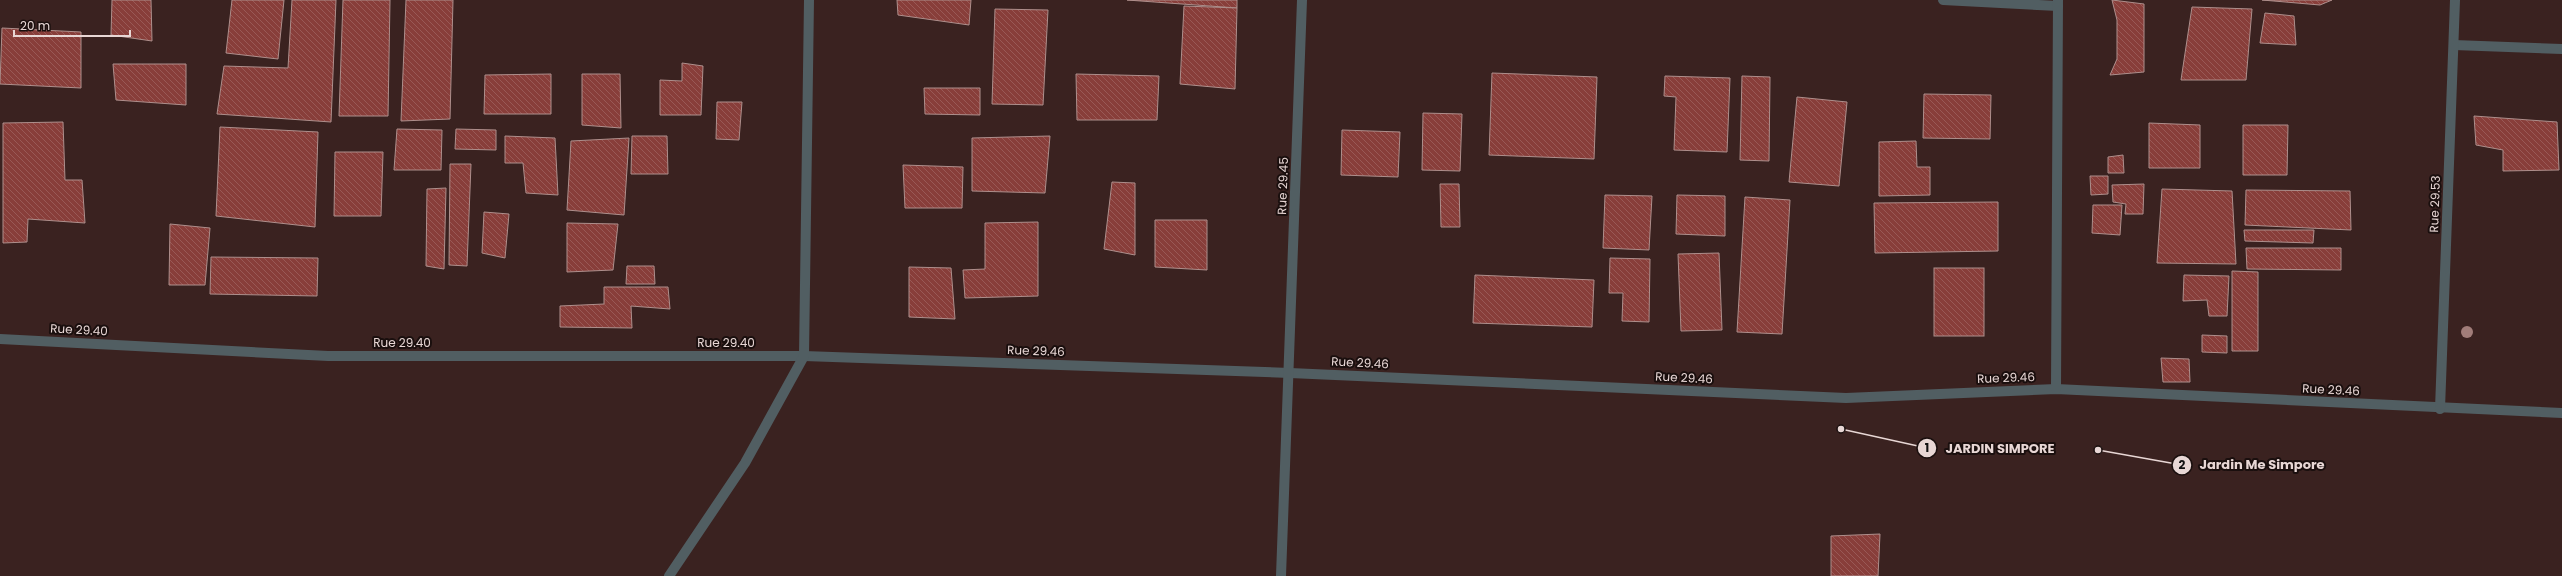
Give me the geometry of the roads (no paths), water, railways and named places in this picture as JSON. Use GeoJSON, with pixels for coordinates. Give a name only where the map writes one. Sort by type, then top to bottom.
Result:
{"type":"FeatureCollection","features":[{"type":"Feature","properties":{"kind":"street"},"geometry":{"type":"LineString","coordinates":[[669,576],[745,463],[804,356],[809,0]]}},
{"type":"Feature","properties":{"kind":"street","name":"Rue 29.45"},"geometry":{"type":"LineString","coordinates":[[1281,576],[1290,373],[1302,0]]}},
{"type":"Feature","properties":{"kind":"street"},"geometry":{"type":"LineString","coordinates":[[1943,0],[2058,3],[2056,389]]}},
{"type":"Feature","properties":{"kind":"street","name":"Rue 29.53"},"geometry":{"type":"LineString","coordinates":[[2440,408],[2455,0]]}},
{"type":"Feature","properties":{"kind":"street"},"geometry":{"type":"LineString","coordinates":[[2454,45],[2562,49]]}},
{"type":"Feature","properties":{"kind":"street","name":"Rue 29.40"},"geometry":{"type":"LineString","coordinates":[[0,339],[328,356],[804,356]]}},
{"type":"Feature","properties":{"kind":"street","name":"Rue 29.46"},"geometry":{"type":"LineString","coordinates":[[804,356],[1290,373],[1846,398],[2056,389],[2562,413]]}},
{"type":"Feature","properties":{"kind":"place","name":"JARDIN SIMPORE"},"geometry":{"type":"Point","coordinates":[1841,429]}},
{"type":"Feature","properties":{"kind":"place","name":"Jardin Me Simpore"},"geometry":{"type":"Point","coordinates":[2098,450]}}]}
